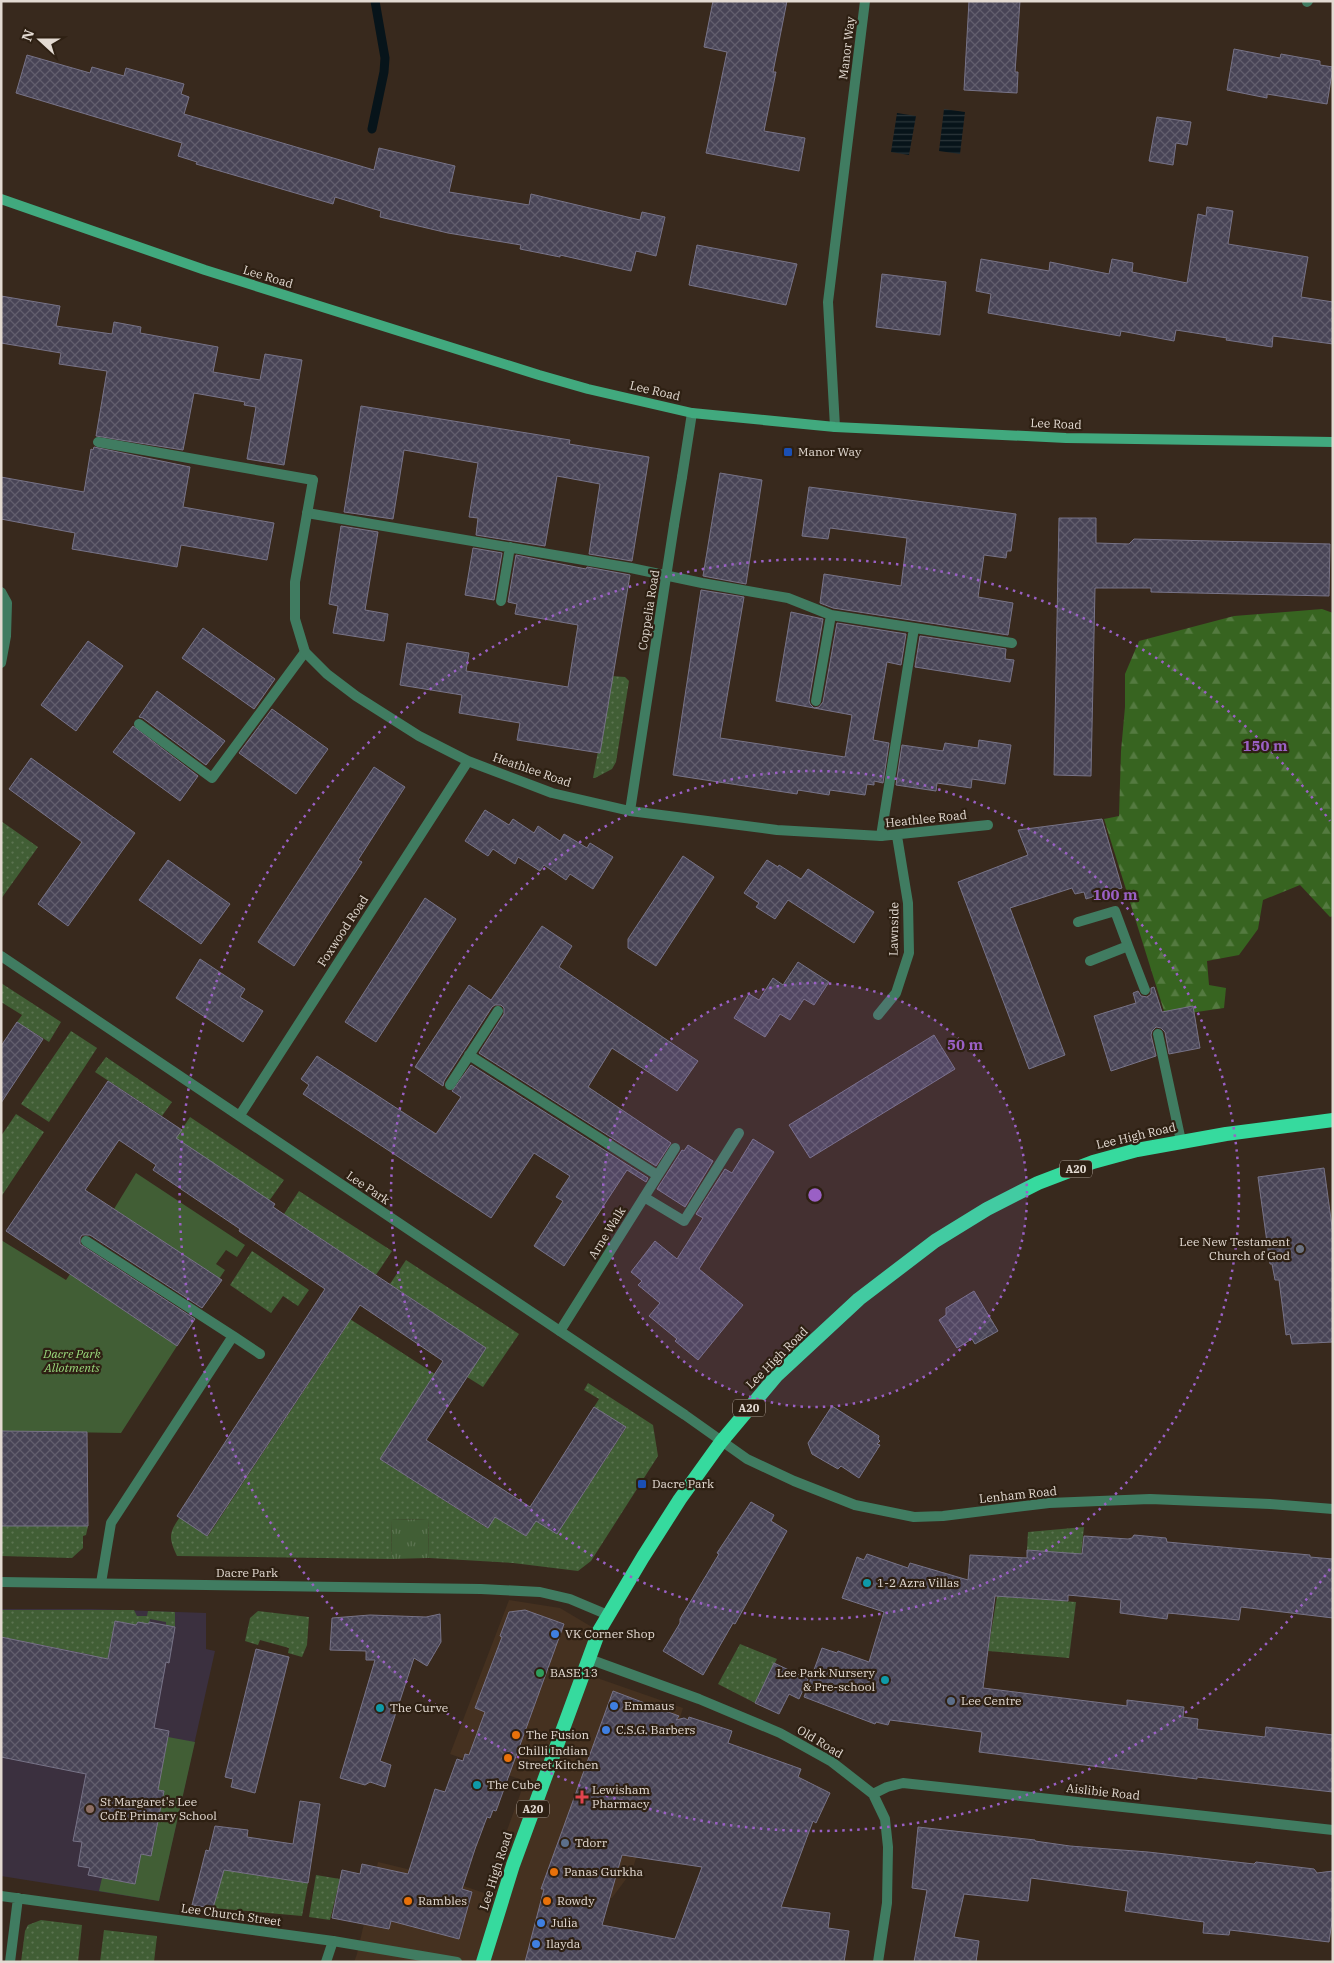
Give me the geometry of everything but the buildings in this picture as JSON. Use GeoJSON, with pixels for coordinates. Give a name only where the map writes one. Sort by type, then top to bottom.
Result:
{"type":"FeatureCollection","features":[{"type":"Feature","properties":{"kind":"highway","name":"Lee High Road"},"geometry":{"type":"LineString","coordinates":[[483,1962],[513,1865],[589,1659],[608,1615],[648,1548],[721,1442],[784,1369],[859,1299],[935,1241],[987,1209],[1038,1183],[1093,1162],[1137,1150],[1181,1141],[1333,1120]]}},
{"type":"Feature","properties":{"kind":"main road","name":"Lee Road"},"geometry":{"type":"LineString","coordinates":[[1,199],[205,270],[529,372],[692,413],[835,427],[1066,438],[1333,442]]}},
{"type":"Feature","properties":{"kind":"street","name":"Manor Way"},"geometry":{"type":"LineString","coordinates":[[835,427],[828,302],[865,1]]}},
{"type":"Feature","properties":{"kind":"street","name":"Coppelia Road"},"geometry":{"type":"LineString","coordinates":[[630,811],[692,413]]}},
{"type":"Feature","properties":{"kind":"street","name":"Heathlee Road"},"geometry":{"type":"LineString","coordinates":[[98,442],[313,480],[295,582],[295,618],[305,652],[327,674],[356,696],[419,736],[468,761],[552,792],[630,811],[777,830],[896,836],[988,825]]}},
{"type":"Feature","properties":{"kind":"street"},"geometry":{"type":"LineString","coordinates":[[307,512],[788,598],[831,615],[1012,643]]}},
{"type":"Feature","properties":{"kind":"street"},"geometry":{"type":"LineString","coordinates":[[501,601],[510,547]]}},
{"type":"Feature","properties":{"kind":"street"},"geometry":{"type":"LineString","coordinates":[[1,592],[7,603],[6,636],[1,664]]}},
{"type":"Feature","properties":{"kind":"street"},"geometry":{"type":"LineString","coordinates":[[816,701],[831,615]]}},
{"type":"Feature","properties":{"kind":"street"},"geometry":{"type":"LineString","coordinates":[[881,836],[914,628]]}},
{"type":"Feature","properties":{"kind":"street"},"geometry":{"type":"LineString","coordinates":[[139,724],[212,778],[305,652]]}},
{"type":"Feature","properties":{"kind":"street","name":"Foxwood Road"},"geometry":{"type":"LineString","coordinates":[[240,1115],[468,761]]}},
{"type":"Feature","properties":{"kind":"street","name":"Lawnside"},"geometry":{"type":"LineString","coordinates":[[878,1015],[896,993],[909,953],[908,904],[896,836]]}},
{"type":"Feature","properties":{"kind":"street"},"geometry":{"type":"LineString","coordinates":[[1078,922],[1116,910],[1145,990]]}},
{"type":"Feature","properties":{"kind":"street"},"geometry":{"type":"LineString","coordinates":[[1090,961],[1128,946]]}},
{"type":"Feature","properties":{"kind":"street","name":"Lee Park"},"geometry":{"type":"LineString","coordinates":[[1,956],[240,1115],[684,1415],[721,1442]]}},
{"type":"Feature","properties":{"kind":"street"},"geometry":{"type":"LineString","coordinates":[[450,1085],[498,1011]]}},
{"type":"Feature","properties":{"kind":"street"},"geometry":{"type":"LineString","coordinates":[[1158,1034],[1181,1141]]}},
{"type":"Feature","properties":{"kind":"street"},"geometry":{"type":"LineString","coordinates":[[469,1055],[657,1176]]}},
{"type":"Feature","properties":{"kind":"street"},"geometry":{"type":"LineString","coordinates":[[644,1197],[684,1222],[739,1133]]}},
{"type":"Feature","properties":{"kind":"street","name":"Arne Walk"},"geometry":{"type":"LineString","coordinates":[[560,1331],[675,1148]]}},
{"type":"Feature","properties":{"kind":"street"},"geometry":{"type":"LineString","coordinates":[[86,1240],[260,1354]]}},
{"type":"Feature","properties":{"kind":"street"},"geometry":{"type":"LineString","coordinates":[[102,1583],[111,1523],[233,1336]]}},
{"type":"Feature","properties":{"kind":"street","name":"Lenham Road"},"geometry":{"type":"LineString","coordinates":[[721,1442],[747,1459],[824,1494],[855,1505],[914,1517],[943,1516],[1048,1504],[1150,1499],[1333,1508]]}},
{"type":"Feature","properties":{"kind":"street","name":"Dacre Park"},"geometry":{"type":"LineString","coordinates":[[1,1582],[481,1589],[540,1592],[570,1599],[608,1615]]}},
{"type":"Feature","properties":{"kind":"street","name":"Old Road"},"geometry":{"type":"LineString","coordinates":[[589,1659],[699,1699],[780,1733],[832,1762],[873,1794],[885,1819],[888,1846],[887,1903],[878,1962]]}},
{"type":"Feature","properties":{"kind":"street","name":"Aislibie Road"},"geometry":{"type":"LineString","coordinates":[[873,1794],[903,1782],[1333,1830]]}},
{"type":"Feature","properties":{"kind":"street","name":"Lee Church Street"},"geometry":{"type":"LineString","coordinates":[[1,1896],[333,1941],[458,1962]]}},
{"type":"Feature","properties":{"kind":"street"},"geometry":{"type":"LineString","coordinates":[[10,1962],[18,1898]]}},
{"type":"Feature","properties":{"kind":"street"},"geometry":{"type":"LineString","coordinates":[[326,1962],[333,1941]]}},
{"type":"Feature","properties":{"kind":"shaded area"},"geometry":{"type":"Polygon","coordinates":[[[944,109],[965,112],[960,154],[939,151],[944,109]]]}},
{"type":"Feature","properties":{"kind":"shaded area"},"geometry":{"type":"Polygon","coordinates":[[[897,113],[916,116],[909,155],[891,152],[897,113]]]}},
{"type":"Feature","properties":{"kind":"shaded area"},"geometry":{"type":"Polygon","coordinates":[[[509,1600],[560,1608],[597,1630],[580,1672],[683,1708],[632,1871],[612,1898],[602,1899],[589,1962],[354,1962],[378,1862],[432,1875],[484,1893],[525,1781],[450,1754],[509,1600]]]}},
{"type":"Feature","properties":{"kind":"shaded area","name":"St Margaret's Lee CofE Primary School"},"geometry":{"type":"Polygon","coordinates":[[[1,1609],[92,1609],[206,1613],[206,1649],[215,1651],[159,1901],[1,1876],[1,1609]]]}},
{"type":"Feature","properties":{"kind":"green space"},"geometry":{"type":"Polygon","coordinates":[[[1322,609],[1333,613],[1333,916],[1330,917],[1300,885],[1263,900],[1258,929],[1239,955],[1207,961],[1209,985],[1226,988],[1224,1008],[1176,1015],[1164,1011],[1104,819],[1119,816],[1125,674],[1139,641],[1234,616],[1322,609]]]}},
{"type":"Feature","properties":{"kind":"green space"},"geometry":{"type":"Polygon","coordinates":[[[612,676],[625,677],[629,681],[616,762],[612,769],[593,778],[612,676]]]}},
{"type":"Feature","properties":{"kind":"green space"},"geometry":{"type":"Polygon","coordinates":[[[1,821],[38,847],[1,899],[1,821]]]}},
{"type":"Feature","properties":{"kind":"green space"},"geometry":{"type":"Polygon","coordinates":[[[1,983],[61,1022],[49,1042],[17,1022],[22,1015],[1,1002],[1,983]]]}},
{"type":"Feature","properties":{"kind":"green space"},"geometry":{"type":"Polygon","coordinates":[[[71,1031],[97,1048],[49,1122],[21,1104],[71,1031]]]}},
{"type":"Feature","properties":{"kind":"green space"},"geometry":{"type":"Polygon","coordinates":[[[106,1057],[172,1102],[162,1116],[95,1072],[106,1057]]]}},
{"type":"Feature","properties":{"kind":"green space"},"geometry":{"type":"Polygon","coordinates":[[[16,1114],[44,1132],[1,1197],[1,1136],[16,1114]]]}},
{"type":"Feature","properties":{"kind":"green space"},"geometry":{"type":"Polygon","coordinates":[[[190,1117],[284,1180],[269,1201],[176,1138],[190,1117]]]}},
{"type":"Feature","properties":{"kind":"green space"},"geometry":{"type":"Polygon","coordinates":[[[136,1173],[245,1245],[237,1257],[226,1250],[216,1264],[225,1270],[219,1279],[114,1209],[136,1173]]]}},
{"type":"Feature","properties":{"kind":"green space"},"geometry":{"type":"Polygon","coordinates":[[[299,1191],[392,1251],[376,1275],[284,1214],[299,1191]]]}},
{"type":"Feature","properties":{"kind":"green space","name":"Dacre Park Allotments"},"geometry":{"type":"Polygon","coordinates":[[[1,1240],[66,1280],[70,1274],[177,1346],[121,1433],[1,1431],[1,1240]]]}},
{"type":"Feature","properties":{"kind":"green space"},"geometry":{"type":"Polygon","coordinates":[[[252,1251],[309,1290],[298,1306],[283,1296],[271,1313],[230,1285],[252,1251]]]}},
{"type":"Feature","properties":{"kind":"green space"},"geometry":{"type":"Polygon","coordinates":[[[406,1260],[519,1334],[483,1387],[467,1377],[486,1348],[390,1284],[406,1260]]]}},
{"type":"Feature","properties":{"kind":"green space"},"geometry":{"type":"Polygon","coordinates":[[[319,1299],[435,1374],[380,1459],[487,1528],[495,1517],[526,1536],[536,1521],[557,1534],[626,1428],[594,1407],[599,1399],[584,1390],[588,1383],[653,1425],[658,1456],[591,1561],[578,1571],[513,1563],[429,1558],[428,1519],[391,1520],[392,1559],[177,1556],[172,1545],[171,1536],[173,1528],[180,1517],[208,1536],[344,1330],[319,1299]]]}},
{"type":"Feature","properties":{"kind":"green space"},"geometry":{"type":"Polygon","coordinates":[[[428,1519],[429,1558],[392,1559],[391,1520],[428,1519]]]}},
{"type":"Feature","properties":{"kind":"green space"},"geometry":{"type":"Polygon","coordinates":[[[1,1526],[88,1526],[86,1535],[83,1536],[83,1548],[72,1558],[1,1556],[1,1526]]]}},
{"type":"Feature","properties":{"kind":"green space"},"geometry":{"type":"Polygon","coordinates":[[[1084,1527],[1080,1565],[1043,1565],[1044,1551],[1027,1550],[1028,1532],[1084,1527]]]}},
{"type":"Feature","properties":{"kind":"green space"},"geometry":{"type":"Polygon","coordinates":[[[997,1596],[1076,1602],[1069,1658],[988,1651],[997,1596]]]}},
{"type":"Feature","properties":{"kind":"green space"},"geometry":{"type":"Polygon","coordinates":[[[1,1610],[134,1610],[137,1616],[147,1616],[148,1611],[175,1612],[175,1627],[166,1626],[166,1622],[150,1619],[149,1624],[136,1625],[115,1621],[104,1676],[92,1655],[1,1637],[1,1610]]]}},
{"type":"Feature","properties":{"kind":"green space"},"geometry":{"type":"Polygon","coordinates":[[[258,1611],[309,1617],[307,1645],[302,1657],[288,1653],[289,1648],[260,1640],[258,1645],[245,1641],[250,1618],[258,1611]]]}},
{"type":"Feature","properties":{"kind":"green space"},"geometry":{"type":"Polygon","coordinates":[[[740,1644],[777,1659],[755,1703],[718,1684],[740,1644]]]}},
{"type":"Feature","properties":{"kind":"green space"},"geometry":{"type":"Polygon","coordinates":[[[168,1737],[195,1742],[159,1901],[99,1891],[102,1878],[135,1884],[141,1854],[151,1855],[164,1792],[151,1789],[159,1752],[165,1753],[168,1737]]]}},
{"type":"Feature","properties":{"kind":"green space"},"geometry":{"type":"Polygon","coordinates":[[[224,1870],[308,1883],[302,1916],[213,1908],[224,1870]]]}},
{"type":"Feature","properties":{"kind":"green space"},"geometry":{"type":"Polygon","coordinates":[[[316,1875],[340,1879],[330,1920],[309,1917],[316,1875]]]}},
{"type":"Feature","properties":{"kind":"green space"},"geometry":{"type":"Polygon","coordinates":[[[41,1920],[82,1925],[78,1962],[21,1962],[25,1931],[28,1925],[41,1920]]]}},
{"type":"Feature","properties":{"kind":"green space"},"geometry":{"type":"Polygon","coordinates":[[[104,1930],[157,1936],[154,1962],[100,1962],[104,1930]]]}},
{"type":"Feature","properties":{"kind":"waterway"},"geometry":{"type":"LineString","coordinates":[[372,129],[384,72],[385,58],[375,1]]}},
{"type":"Feature","properties":{"kind":"place","name":"Manor Way"},"geometry":{"type":"Point","coordinates":[788,452]}},
{"type":"Feature","properties":{"kind":"place","name":"Lee New Testament Church of God"},"geometry":{"type":"Point","coordinates":[1300,1249]}},
{"type":"Feature","properties":{"kind":"place","name":"Dacre Park"},"geometry":{"type":"Point","coordinates":[642,1484]}},
{"type":"Feature","properties":{"kind":"place","name":"1-2 Azra Villas"},"geometry":{"type":"Point","coordinates":[867,1583]}},
{"type":"Feature","properties":{"kind":"place","name":"VK Corner Shop"},"geometry":{"type":"Point","coordinates":[555,1634]}},
{"type":"Feature","properties":{"kind":"place","name":"BASE 13"},"geometry":{"type":"Point","coordinates":[540,1673]}},
{"type":"Feature","properties":{"kind":"place","name":"Lee Park Nursery & Pre-school"},"geometry":{"type":"Point","coordinates":[885,1680]}},
{"type":"Feature","properties":{"kind":"place","name":"Lee Centre"},"geometry":{"type":"Point","coordinates":[951,1701]}},
{"type":"Feature","properties":{"kind":"place","name":"Emmaus"},"geometry":{"type":"Point","coordinates":[614,1706]}},
{"type":"Feature","properties":{"kind":"place","name":"The Curve"},"geometry":{"type":"Point","coordinates":[380,1708]}},
{"type":"Feature","properties":{"kind":"place","name":"C.S.G. Barbers"},"geometry":{"type":"Point","coordinates":[606,1730]}},
{"type":"Feature","properties":{"kind":"place","name":"The Fusion"},"geometry":{"type":"Point","coordinates":[516,1735]}},
{"type":"Feature","properties":{"kind":"place","name":"Chilli Indian Street Kitchen"},"geometry":{"type":"Point","coordinates":[508,1758]}},
{"type":"Feature","properties":{"kind":"place","name":"The Cube"},"geometry":{"type":"Point","coordinates":[477,1785]}},
{"type":"Feature","properties":{"kind":"place","name":"Lewisham Pharmacy"},"geometry":{"type":"Point","coordinates":[582,1797]}},
{"type":"Feature","properties":{"kind":"place","name":"St Margaret's Lee CofE Primary School"},"geometry":{"type":"Point","coordinates":[90,1809]}},
{"type":"Feature","properties":{"kind":"place","name":"Tdorr"},"geometry":{"type":"Point","coordinates":[565,1843]}},
{"type":"Feature","properties":{"kind":"place","name":"Panas Gurkha"},"geometry":{"type":"Point","coordinates":[554,1872]}},
{"type":"Feature","properties":{"kind":"place","name":"Rambles"},"geometry":{"type":"Point","coordinates":[408,1901]}},
{"type":"Feature","properties":{"kind":"place","name":"Rowdy"},"geometry":{"type":"Point","coordinates":[547,1901]}},
{"type":"Feature","properties":{"kind":"place","name":"Julia"},"geometry":{"type":"Point","coordinates":[541,1923]}},
{"type":"Feature","properties":{"kind":"place","name":"Ilayda"},"geometry":{"type":"Point","coordinates":[536,1944]}}]}
